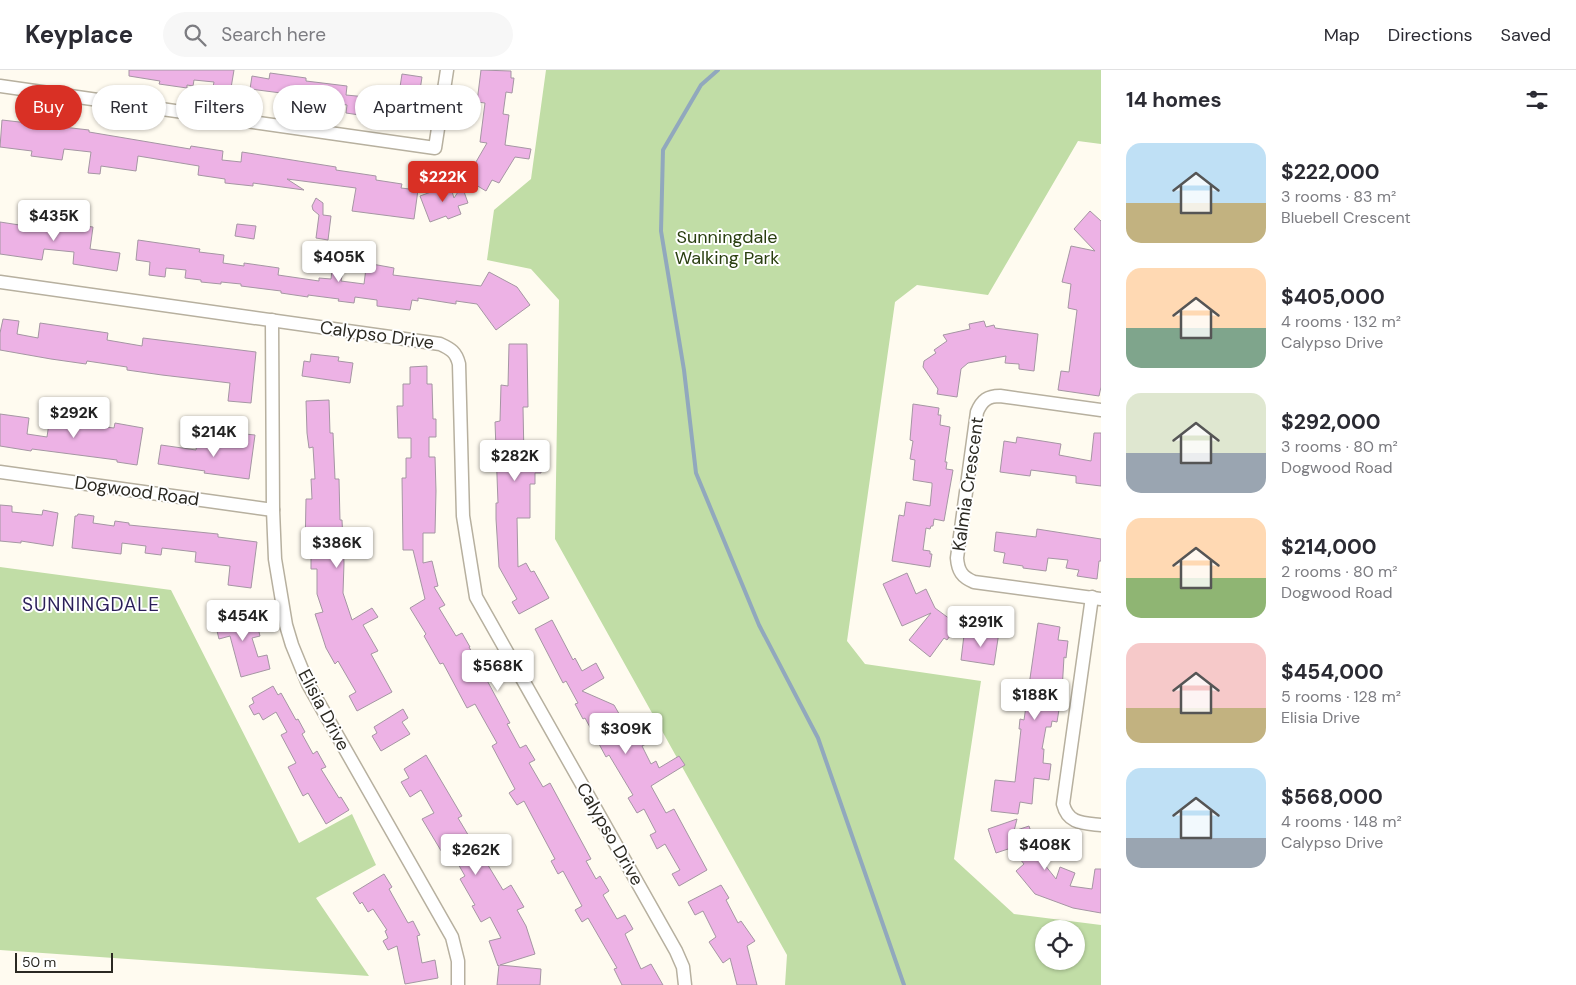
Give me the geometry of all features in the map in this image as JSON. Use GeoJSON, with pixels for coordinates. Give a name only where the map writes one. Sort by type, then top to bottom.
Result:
{"type":"FeatureCollection","features":[{"type":"Feature","properties":{"kind":"street"},"geometry":{"type":"LineString","coordinates":[[0,86],[434,148],[447,70]]}},
{"type":"Feature","properties":{"kind":"street","name":"Calypso Drive"},"geometry":{"type":"LineString","coordinates":[[0,282],[440,344],[450,348],[457,356],[459,374],[463,516],[476,597],[676,951],[683,967],[685,985]]}},
{"type":"Feature","properties":{"kind":"street","name":"Elisia Drive"},"geometry":{"type":"LineString","coordinates":[[272,320],[273,510],[278,583],[286,625],[308,684],[452,938],[458,961],[458,985]]}},
{"type":"Feature","properties":{"kind":"street","name":"Kalmia Crescent"},"geometry":{"type":"LineString","coordinates":[[1096,598],[974,582],[966,579],[961,574],[957,558],[977,412],[985,399],[992,396],[1000,396],[1101,410]]}},
{"type":"Feature","properties":{"kind":"street","name":"Dogwood Road"},"geometry":{"type":"LineString","coordinates":[[0,472],[273,510]]}},
{"type":"Feature","properties":{"kind":"street"},"geometry":{"type":"LineString","coordinates":[[1096,598],[1063,804],[1065,813],[1071,819],[1101,825]]}},
{"type":"Feature","properties":{"kind":"green space","name":"Sunningdale Walking Park"},"geometry":{"type":"Polygon","coordinates":[[[546,70],[1101,70],[1101,144],[1078,141],[988,295],[917,285],[895,302],[847,641],[865,664],[981,681],[954,859],[1014,914],[1061,920],[1035,920],[1035,970],[1085,970],[1085,923],[1101,925],[1101,985],[785,985],[787,955],[555,539],[559,300],[531,269],[487,260],[494,210],[531,179],[546,70]]]}},
{"type":"Feature","properties":{"kind":"green space"},"geometry":{"type":"Polygon","coordinates":[[[0,567],[171,590],[299,843],[352,814],[376,865],[316,898],[369,976],[0,950],[0,567]]]}},
{"type":"Feature","properties":{"kind":"building"},"geometry":{"type":"Polygon","coordinates":[[[129,70],[234,70],[232,85],[213,85],[214,82],[194,80],[193,85],[176,86],[159,84],[160,81],[129,76],[129,70]]]}},
{"type":"Feature","properties":{"kind":"building"},"geometry":{"type":"Polygon","coordinates":[[[481,70],[511,71],[511,78],[514,78],[512,93],[506,92],[503,114],[509,115],[505,145],[531,149],[529,159],[515,157],[499,183],[492,180],[486,191],[466,179],[487,143],[480,142],[485,103],[481,102],[481,85],[479,85],[481,70]]]}},
{"type":"Feature","properties":{"kind":"building"},"geometry":{"type":"Polygon","coordinates":[[[270,73],[306,78],[306,81],[339,85],[273,85],[273,92],[263,91],[263,85],[251,85],[252,76],[269,79],[270,73]]]}},
{"type":"Feature","properties":{"kind":"building"},"geometry":{"type":"Polygon","coordinates":[[[402,74],[422,77],[421,85],[400,85],[402,74]]]}},
{"type":"Feature","properties":{"kind":"building"},"geometry":{"type":"Polygon","coordinates":[[[345,86],[347,86],[346,95],[355,96],[355,114],[346,113],[347,105],[345,105],[345,86]]]}},
{"type":"Feature","properties":{"kind":"building"},"geometry":{"type":"Polygon","coordinates":[[[2,120],[15,121],[15,130],[82,129],[190,149],[191,146],[223,151],[222,160],[241,162],[242,152],[336,167],[336,170],[376,176],[376,180],[402,184],[401,188],[418,190],[414,219],[352,211],[356,188],[287,179],[304,190],[253,183],[253,186],[225,183],[225,179],[198,175],[199,166],[138,156],[136,171],[101,166],[100,174],[88,173],[91,152],[64,149],[62,160],[31,156],[32,151],[0,147],[2,120]]]}},
{"type":"Feature","properties":{"kind":"building"},"geometry":{"type":"Polygon","coordinates":[[[450,185],[454,198],[462,186],[468,203],[458,206],[461,214],[448,219],[446,216],[430,222],[420,196],[450,185]]]}},
{"type":"Feature","properties":{"kind":"building"},"geometry":{"type":"Polygon","coordinates":[[[316,198],[323,203],[323,215],[331,216],[328,240],[316,238],[319,215],[313,210],[312,206],[316,198]]]}},
{"type":"Feature","properties":{"kind":"building"},"geometry":{"type":"Polygon","coordinates":[[[1090,211],[1101,221],[1101,387],[1099,396],[1058,390],[1061,371],[1069,372],[1077,310],[1068,308],[1071,284],[1062,282],[1071,246],[1095,251],[1074,229],[1090,211]]]}},
{"type":"Feature","properties":{"kind":"building"},"geometry":{"type":"Polygon","coordinates":[[[27,214],[59,219],[59,223],[93,227],[90,249],[120,253],[117,271],[73,264],[74,252],[44,249],[42,260],[0,254],[0,222],[26,226],[27,214]]]}},
{"type":"Feature","properties":{"kind":"building"},"geometry":{"type":"Polygon","coordinates":[[[237,224],[256,226],[254,239],[235,236],[237,224]]]}},
{"type":"Feature","properties":{"kind":"building"},"geometry":{"type":"Polygon","coordinates":[[[138,240],[200,249],[199,252],[224,255],[223,263],[244,266],[244,263],[279,268],[278,275],[319,281],[319,278],[331,279],[332,270],[343,272],[341,281],[364,284],[366,268],[371,269],[372,264],[394,268],[393,275],[481,286],[489,272],[517,287],[530,305],[496,330],[477,304],[456,301],[456,304],[418,298],[418,301],[412,300],[410,310],[377,306],[377,300],[355,297],[354,303],[338,301],[339,299],[281,293],[281,291],[241,286],[241,284],[201,282],[201,280],[185,278],[186,270],[166,268],[165,277],[149,275],[150,262],[136,260],[138,240]]]}},
{"type":"Feature","properties":{"kind":"building"},"geometry":{"type":"Polygon","coordinates":[[[3,319],[19,321],[17,334],[38,338],[40,323],[108,333],[107,340],[142,346],[143,338],[256,352],[251,403],[228,401],[230,383],[127,370],[127,367],[87,361],[86,364],[0,350],[0,333],[3,319]]]}},
{"type":"Feature","properties":{"kind":"building"},"geometry":{"type":"Polygon","coordinates":[[[984,321],[986,327],[994,325],[995,328],[1038,334],[1034,371],[1019,369],[1019,364],[1005,363],[1006,356],[968,363],[961,369],[957,397],[937,394],[938,389],[923,367],[924,361],[936,353],[934,350],[947,341],[943,335],[970,329],[969,324],[984,321]]]}},
{"type":"Feature","properties":{"kind":"building"},"geometry":{"type":"Polygon","coordinates":[[[509,344],[527,344],[528,407],[523,407],[524,458],[541,458],[541,473],[535,473],[535,484],[530,484],[530,518],[517,518],[518,567],[526,563],[531,572],[534,571],[549,598],[519,614],[512,602],[517,599],[499,567],[496,519],[496,503],[498,503],[495,422],[500,421],[501,385],[508,386],[509,344]]]}},
{"type":"Feature","properties":{"kind":"building"},"geometry":{"type":"Polygon","coordinates":[[[311,354],[339,357],[338,361],[353,363],[350,383],[302,376],[304,361],[310,362],[311,354]]]}},
{"type":"Feature","properties":{"kind":"building"},"geometry":{"type":"Polygon","coordinates":[[[427,366],[427,384],[432,384],[433,419],[436,419],[436,437],[429,437],[429,457],[435,457],[436,491],[435,533],[423,533],[423,563],[432,561],[438,586],[434,587],[445,605],[439,608],[456,636],[462,633],[510,723],[507,724],[520,748],[526,745],[535,760],[529,763],[543,787],[550,783],[591,859],[586,861],[596,879],[600,876],[609,891],[603,895],[617,919],[625,915],[633,929],[625,934],[641,969],[651,964],[663,985],[622,985],[614,969],[617,968],[588,918],[582,922],[575,910],[582,906],[563,871],[558,874],[551,861],[555,859],[524,801],[517,805],[509,793],[515,789],[492,746],[497,743],[475,704],[467,708],[443,663],[440,664],[424,636],[426,634],[410,608],[425,599],[413,550],[403,550],[402,478],[406,478],[406,458],[411,458],[411,438],[398,438],[397,406],[403,406],[403,384],[410,384],[410,367],[427,366]]]}},
{"type":"Feature","properties":{"kind":"building"},"geometry":{"type":"Polygon","coordinates":[[[329,400],[330,433],[333,433],[335,479],[339,479],[340,520],[342,520],[343,593],[352,620],[372,608],[378,617],[363,625],[378,651],[371,654],[392,692],[357,711],[349,696],[356,692],[338,661],[335,664],[326,648],[315,614],[323,612],[317,594],[317,569],[311,569],[311,551],[305,552],[306,499],[312,499],[311,479],[315,479],[313,447],[309,448],[307,433],[306,401],[329,400]]]}},
{"type":"Feature","properties":{"kind":"building"},"geometry":{"type":"Polygon","coordinates":[[[913,404],[939,408],[938,415],[941,415],[940,425],[950,427],[945,462],[947,462],[946,469],[953,470],[944,521],[934,519],[933,526],[930,529],[926,528],[923,550],[930,551],[930,554],[932,554],[930,567],[892,561],[899,515],[904,516],[906,502],[930,506],[932,483],[913,480],[915,460],[910,459],[913,441],[910,440],[913,404]]]}},
{"type":"Feature","properties":{"kind":"building"},"geometry":{"type":"Polygon","coordinates":[[[0,414],[29,418],[27,434],[47,437],[50,416],[79,421],[79,424],[114,428],[115,423],[143,428],[137,465],[117,462],[117,460],[0,446],[0,414]]]}},
{"type":"Feature","properties":{"kind":"building"},"geometry":{"type":"Polygon","coordinates":[[[235,433],[255,435],[249,479],[158,464],[161,445],[196,450],[197,443],[233,447],[235,433]]]}},
{"type":"Feature","properties":{"kind":"building"},"geometry":{"type":"Polygon","coordinates":[[[1094,433],[1101,433],[1101,486],[1076,483],[1076,476],[1031,470],[1030,476],[1000,472],[1004,441],[1016,443],[1017,437],[1061,444],[1059,455],[1091,461],[1094,433]]]}},
{"type":"Feature","properties":{"kind":"building"},"geometry":{"type":"Polygon","coordinates":[[[0,505],[12,506],[12,512],[42,515],[43,510],[58,513],[53,546],[21,541],[21,543],[0,541],[0,505]]]}},
{"type":"Feature","properties":{"kind":"building"},"geometry":{"type":"Polygon","coordinates":[[[78,514],[94,516],[93,523],[114,526],[115,521],[129,523],[129,525],[218,534],[218,537],[257,542],[251,588],[228,585],[230,566],[195,562],[196,552],[162,548],[161,555],[145,553],[146,546],[122,543],[121,554],[72,548],[75,516],[78,514]]]}},
{"type":"Feature","properties":{"kind":"building"},"geometry":{"type":"Polygon","coordinates":[[[1037,529],[1101,539],[1101,561],[1099,561],[1097,579],[1077,576],[1079,570],[1066,568],[1068,560],[1048,558],[1046,571],[1003,563],[1005,553],[994,551],[996,532],[1036,537],[1037,529]]]}},
{"type":"Feature","properties":{"kind":"building"},"geometry":{"type":"Polygon","coordinates":[[[907,573],[916,594],[926,589],[935,608],[958,625],[947,640],[944,638],[930,657],[909,640],[931,613],[902,626],[883,584],[907,573]]]}},
{"type":"Feature","properties":{"kind":"building"},"geometry":{"type":"Polygon","coordinates":[[[242,612],[244,619],[255,616],[260,636],[252,638],[258,657],[267,655],[270,669],[241,677],[230,636],[219,639],[214,619],[242,612]]]}},
{"type":"Feature","properties":{"kind":"building"},"geometry":{"type":"Polygon","coordinates":[[[552,620],[573,660],[575,658],[582,671],[596,663],[604,678],[582,691],[614,705],[633,738],[641,734],[646,744],[642,746],[651,764],[656,761],[659,768],[679,756],[685,765],[651,786],[666,813],[674,809],[707,870],[679,886],[672,874],[680,870],[665,844],[657,849],[650,835],[656,832],[644,809],[637,813],[628,798],[633,795],[609,755],[606,757],[585,718],[583,719],[575,704],[578,703],[566,681],[563,683],[535,629],[552,620]]]}},
{"type":"Feature","properties":{"kind":"building"},"geometry":{"type":"Polygon","coordinates":[[[1038,623],[1060,627],[1058,640],[1068,641],[1066,658],[1064,657],[1062,691],[1057,722],[1052,721],[1051,727],[1046,727],[1042,749],[1044,749],[1043,763],[1051,764],[1049,780],[1034,778],[1032,804],[1020,802],[1018,814],[991,811],[995,780],[1015,782],[1021,729],[1019,729],[1020,719],[1024,720],[1038,623]]]}},
{"type":"Feature","properties":{"kind":"building"},"geometry":{"type":"Polygon","coordinates":[[[984,630],[999,632],[994,665],[961,660],[964,635],[982,638],[984,630]]]}},
{"type":"Feature","properties":{"kind":"building"},"geometry":{"type":"Polygon","coordinates":[[[273,686],[278,695],[281,693],[296,720],[298,719],[305,732],[302,734],[313,754],[317,751],[326,767],[321,769],[349,810],[326,824],[308,793],[303,796],[288,767],[296,763],[281,735],[287,732],[276,712],[263,720],[259,713],[254,715],[249,706],[254,703],[252,698],[273,686]]]}},
{"type":"Feature","properties":{"kind":"building"},"geometry":{"type":"Polygon","coordinates":[[[403,709],[408,718],[402,722],[410,734],[381,751],[372,736],[377,733],[374,727],[403,709]]]}},
{"type":"Feature","properties":{"kind":"building"},"geometry":{"type":"Polygon","coordinates":[[[426,755],[462,816],[458,818],[479,853],[503,890],[511,885],[524,907],[517,910],[526,926],[535,954],[500,965],[541,969],[540,985],[497,985],[499,965],[489,941],[501,938],[490,917],[481,922],[472,906],[475,905],[460,879],[465,876],[453,855],[446,859],[422,819],[434,813],[421,790],[410,797],[401,782],[409,778],[404,769],[426,755]]]}},
{"type":"Feature","properties":{"kind":"building"},"geometry":{"type":"Polygon","coordinates":[[[1017,819],[1014,831],[1029,826],[1035,843],[1029,845],[1056,879],[1060,867],[1075,873],[1070,886],[1092,889],[1095,869],[1101,869],[1101,913],[1073,908],[1035,894],[1016,871],[1024,864],[1011,848],[996,853],[988,829],[1017,819]]]}},
{"type":"Feature","properties":{"kind":"building"},"geometry":{"type":"Polygon","coordinates":[[[384,874],[392,887],[389,889],[408,923],[413,921],[420,935],[417,936],[422,963],[435,960],[438,978],[405,984],[397,946],[388,950],[383,941],[388,938],[385,931],[387,930],[373,909],[368,912],[353,893],[384,874]]]}},
{"type":"Feature","properties":{"kind":"building"},"geometry":{"type":"Polygon","coordinates":[[[721,885],[729,898],[726,900],[738,923],[741,921],[755,941],[747,946],[757,985],[737,985],[730,958],[723,963],[709,942],[716,937],[703,911],[695,915],[688,902],[721,885]]]}},
{"type":"Feature","properties":{"kind":"waterway"},"geometry":{"type":"LineString","coordinates":[[718,70],[701,85],[663,150],[661,231],[684,370],[696,473],[759,625],[818,738],[904,985]]}},
{"type":"Feature","properties":{"kind":"district","name":"SUNNINGDALE"},"geometry":{"type":"Point","coordinates":[91,604]}}]}
